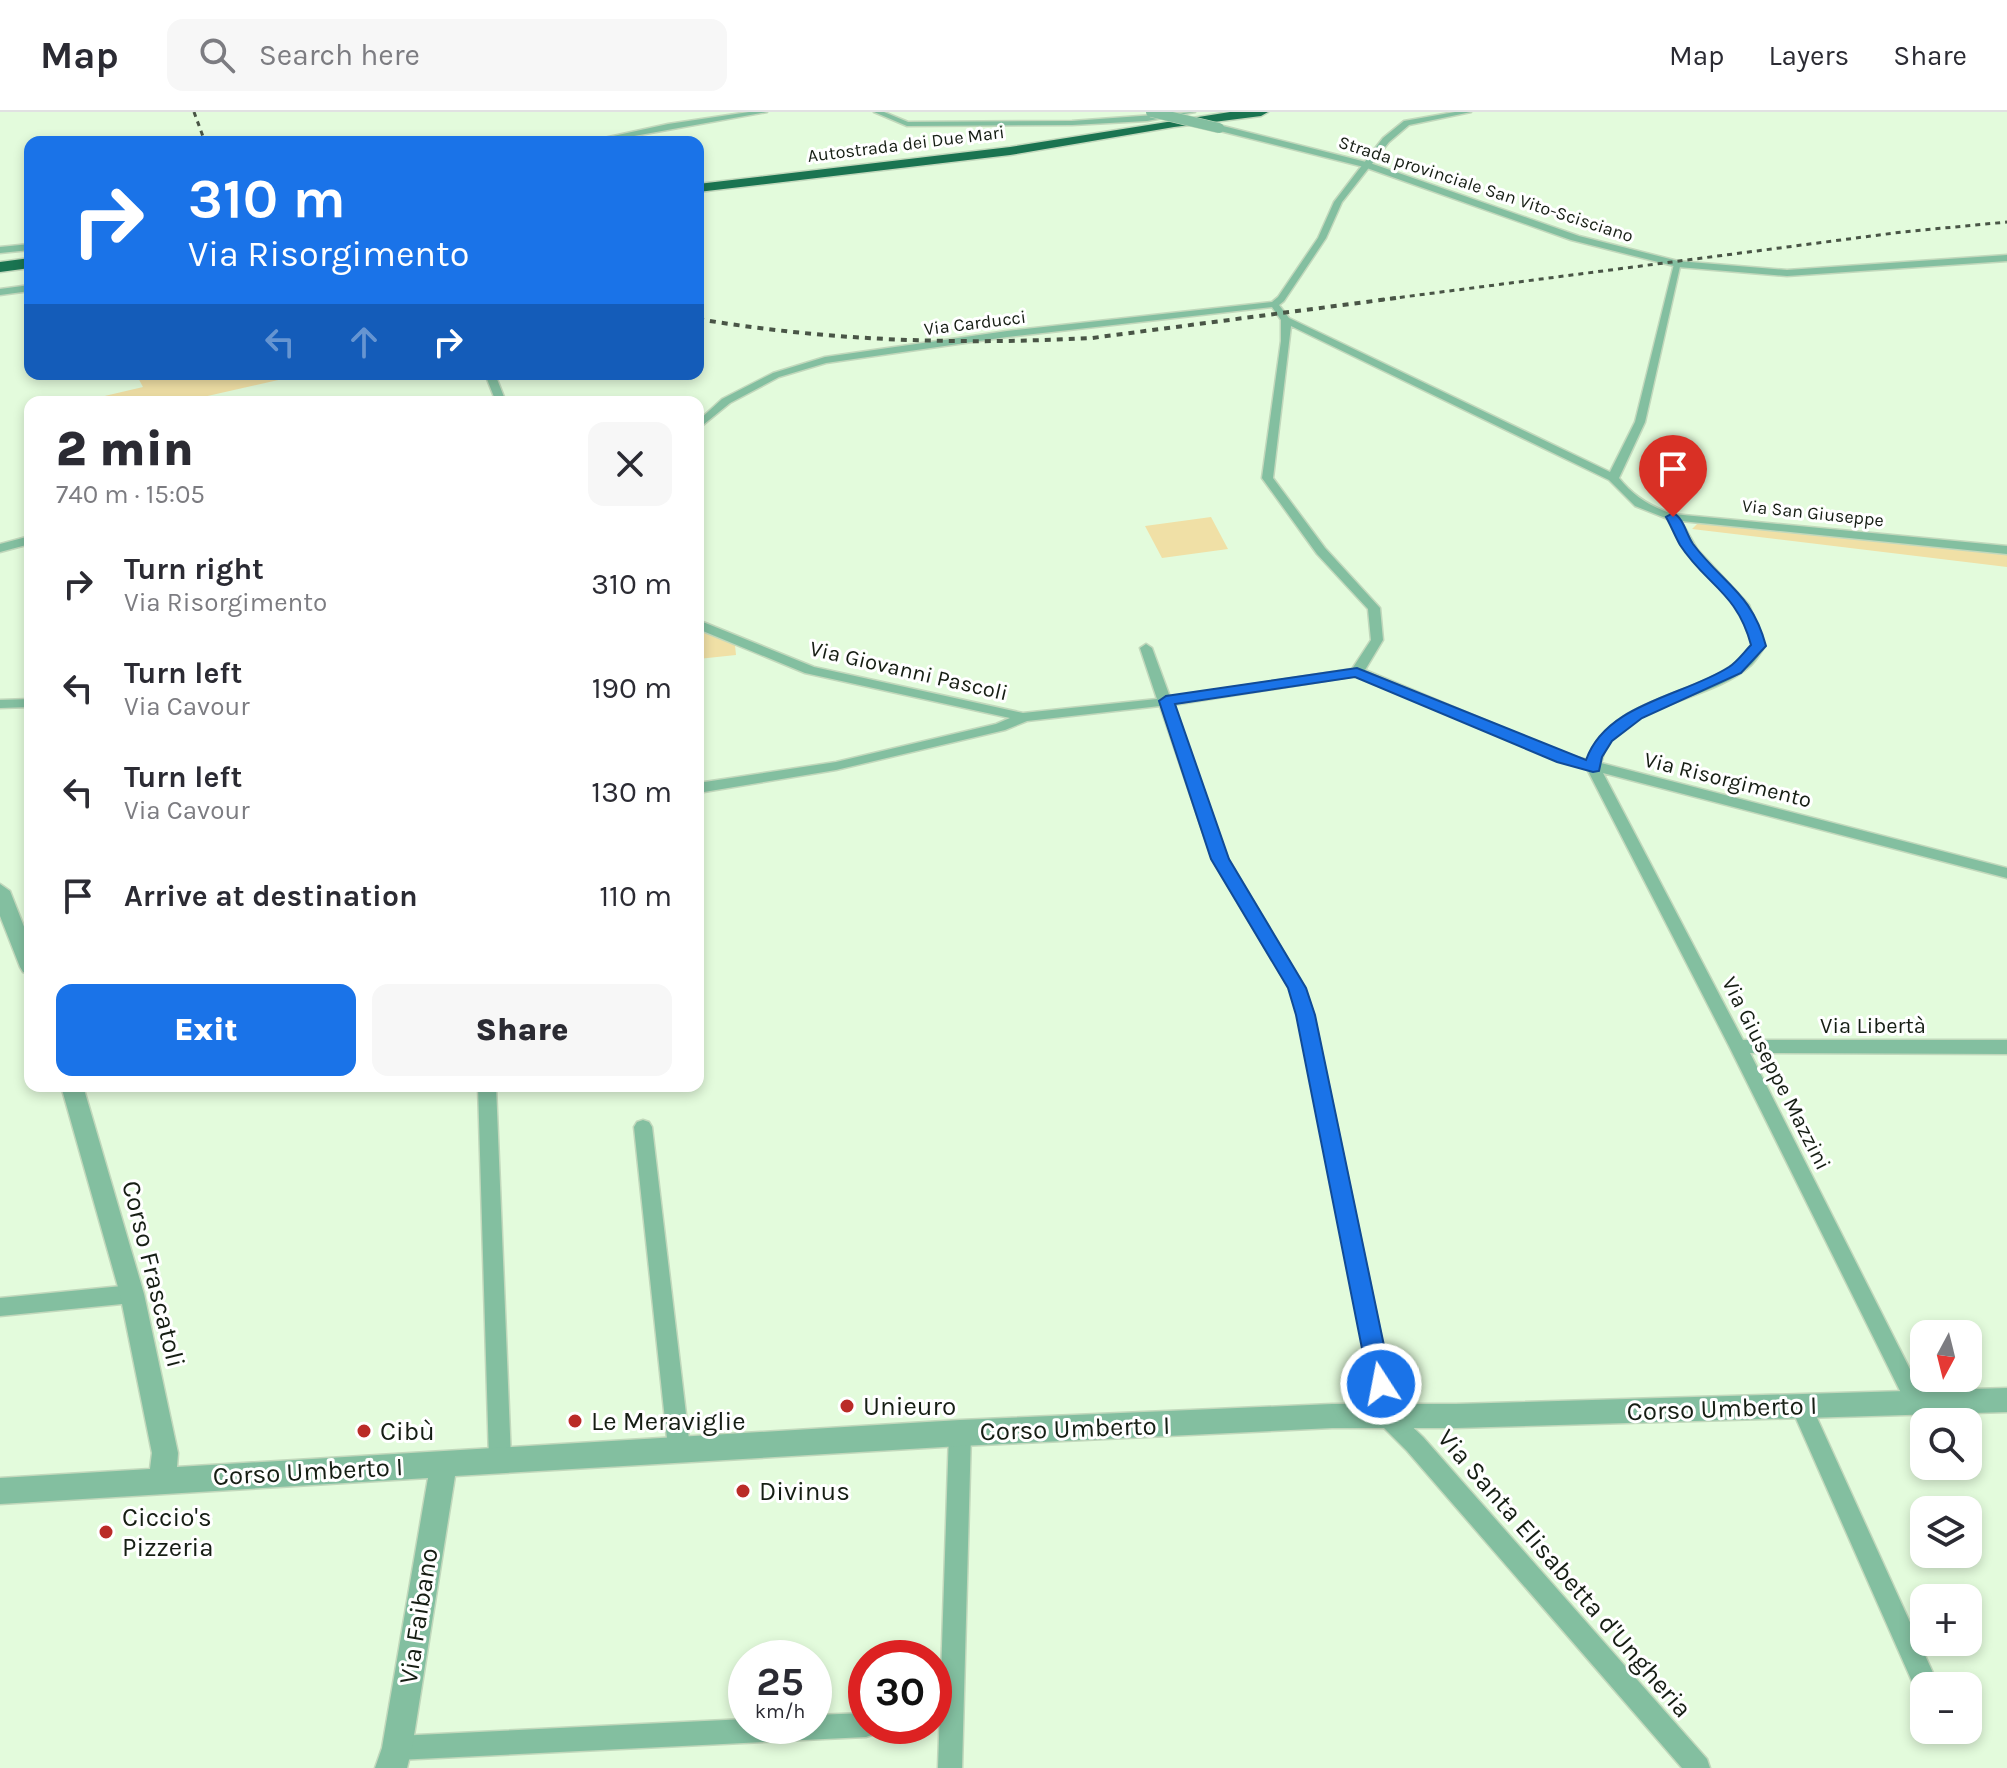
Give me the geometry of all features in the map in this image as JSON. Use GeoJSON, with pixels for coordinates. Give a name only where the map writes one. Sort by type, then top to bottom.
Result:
{"type":"FeatureCollection","features":[{"type":"Feature","properties":{"kind":"highway","name":"Autostrada dei Due Mari"},"geometry":{"type":"LineString","coordinates":[[946,139],[1229,112]]}},
{"type":"Feature","properties":{"kind":"highway","name":"Autostrada dei Due Mari"},"geometry":{"type":"LineString","coordinates":[[704,187],[1010,151],[1174,123],[1261,112]]}},
{"type":"Feature","properties":{"kind":"highway"},"geometry":{"type":"LineString","coordinates":[[0,269],[24,266]]}},
{"type":"Feature","properties":{"kind":"street"},"geometry":{"type":"LineString","coordinates":[[619,136],[763,112]]}},
{"type":"Feature","properties":{"kind":"street"},"geometry":{"type":"LineString","coordinates":[[878,112],[907,124],[922,124],[1072,123],[1147,119],[1191,112]]}},
{"type":"Feature","properties":{"kind":"street","name":"Strada provinciale San Vito-Scisciano"},"geometry":{"type":"LineString","coordinates":[[1150,112],[1367,165],[1575,238],[1678,264],[1787,273],[2007,258]]}},
{"type":"Feature","properties":{"kind":"street"},"geometry":{"type":"LineString","coordinates":[[704,787],[836,766],[1000,727],[1023,717],[1166,701],[1357,672],[1377,640],[1374,608],[1321,551],[1267,478],[1286,320],[1274,304],[1308,261],[1328,228],[1338,202],[1386,140],[1407,123],[1467,112]]}},
{"type":"Feature","properties":{"kind":"street"},"geometry":{"type":"LineString","coordinates":[[0,250],[24,248]]}},
{"type":"Feature","properties":{"kind":"street"},"geometry":{"type":"LineString","coordinates":[[1613,478],[1640,422],[1678,264]]}},
{"type":"Feature","properties":{"kind":"street"},"geometry":{"type":"LineString","coordinates":[[0,292],[24,289]]}},
{"type":"Feature","properties":{"kind":"street","name":"Via Carducci"},"geometry":{"type":"LineString","coordinates":[[704,421],[726,401],[776,375],[825,360],[1007,334],[1274,304]]}},
{"type":"Feature","properties":{"kind":"street","name":"Via San Giuseppe"},"geometry":{"type":"LineString","coordinates":[[1286,320],[1613,478],[1641,505],[1673,517],[2007,550]]}},
{"type":"Feature","properties":{"kind":"street"},"geometry":{"type":"LineString","coordinates":[[1593,767],[1594,757],[1606,738],[1636,715],[1736,669],[1759,646],[1752,622],[1740,601],[1687,545],[1673,517]]}},
{"type":"Feature","properties":{"kind":"street"},"geometry":{"type":"LineString","coordinates":[[0,548],[24,542]]}},
{"type":"Feature","properties":{"kind":"street","name":"Via Giovanni Pascoli"},"geometry":{"type":"LineString","coordinates":[[704,626],[810,670],[1023,717]]}},
{"type":"Feature","properties":{"kind":"street"},"geometry":{"type":"LineString","coordinates":[[1146,648],[1220,859],[1297,988],[1306,1015],[1387,1417]]}},
{"type":"Feature","properties":{"kind":"street","name":"Via Risorgimento"},"geometry":{"type":"LineString","coordinates":[[1357,672],[1563,758],[2007,873]]}},
{"type":"Feature","properties":{"kind":"street"},"geometry":{"type":"LineString","coordinates":[[0,704],[24,703]]}},
{"type":"Feature","properties":{"kind":"street","name":"Via Giuseppe Mazzini"},"geometry":{"type":"LineString","coordinates":[[1593,767],[1738,1046],[1916,1402]]}},
{"type":"Feature","properties":{"kind":"street"},"geometry":{"type":"LineString","coordinates":[[0,891],[24,952]]}},
{"type":"Feature","properties":{"kind":"street","name":"Via Libertà"},"geometry":{"type":"LineString","coordinates":[[1738,1046],[2007,1047]]}},
{"type":"Feature","properties":{"kind":"street","name":"Corso Frascatoli"},"geometry":{"type":"LineString","coordinates":[[74,1092],[132,1294],[165,1453],[162,1479]]}},
{"type":"Feature","properties":{"kind":"street"},"geometry":{"type":"LineString","coordinates":[[487,1092],[500,1459]]}},
{"type":"Feature","properties":{"kind":"street"},"geometry":{"type":"LineString","coordinates":[[643,1127],[679,1448]]}},
{"type":"Feature","properties":{"kind":"street"},"geometry":{"type":"LineString","coordinates":[[0,1307],[132,1294]]}},
{"type":"Feature","properties":{"kind":"street","name":"Corso Umberto I"},"geometry":{"type":"LineString","coordinates":[[0,1491],[679,1448],[1332,1416],[2007,1400]]}},
{"type":"Feature","properties":{"kind":"street"},"geometry":{"type":"LineString","coordinates":[[1801,1405],[1921,1672]]}},
{"type":"Feature","properties":{"kind":"street","name":"Via Santa Elisabetta d'Ungheria"},"geometry":{"type":"LineString","coordinates":[[1387,1417],[1424,1455],[1698,1768]]}},
{"type":"Feature","properties":{"kind":"street"},"geometry":{"type":"LineString","coordinates":[[948,1640],[960,1433]]}},
{"type":"Feature","properties":{"kind":"street","name":"Via Faibano"},"geometry":{"type":"LineString","coordinates":[[394,1758],[444,1463]]}},
{"type":"Feature","properties":{"kind":"street"},"geometry":{"type":"LineString","coordinates":[[394,1758],[848,1726]]}},
{"type":"Feature","properties":{"kind":"street"},"geometry":{"type":"LineString","coordinates":[[946,1744],[950,1768]]}},
{"type":"Feature","properties":{"kind":"shaded area"},"geometry":{"type":"Polygon","coordinates":[[[139,380],[278,380],[208,396],[105,396],[143,387],[139,380]]]}},
{"type":"Feature","properties":{"kind":"shaded area"},"geometry":{"type":"Polygon","coordinates":[[[1211,517],[1228,549],[1162,558],[1145,526],[1211,517]]]}},
{"type":"Feature","properties":{"kind":"shaded area"},"geometry":{"type":"Polygon","coordinates":[[[1699,522],[2007,553],[2007,567],[1692,529],[1699,522]]]}},
{"type":"Feature","properties":{"kind":"shaded area"},"geometry":{"type":"Polygon","coordinates":[[[704,632],[735,645],[736,655],[704,658],[704,632]]]}},
{"type":"Feature","properties":{"kind":"railway"},"geometry":{"type":"LineString","coordinates":[[194,112],[203,136]]}},
{"type":"Feature","properties":{"kind":"railway"},"geometry":{"type":"LineString","coordinates":[[1380,300],[1902,232],[2007,222]]}},
{"type":"Feature","properties":{"kind":"railway"},"geometry":{"type":"LineString","coordinates":[[704,320],[845,337],[943,341],[1042,340],[1092,338],[1396,298]]}},
{"type":"Feature","properties":{"kind":"place","name":"Unieuro"},"geometry":{"type":"Point","coordinates":[847,1406]}},
{"type":"Feature","properties":{"kind":"place","name":"Le Meraviglie"},"geometry":{"type":"Point","coordinates":[575,1421]}},
{"type":"Feature","properties":{"kind":"place","name":"Cibù"},"geometry":{"type":"Point","coordinates":[364,1431]}},
{"type":"Feature","properties":{"kind":"place","name":"Divinus"},"geometry":{"type":"Point","coordinates":[743,1491]}},
{"type":"Feature","properties":{"kind":"place","name":"Ciccio's Pizzeria"},"geometry":{"type":"Point","coordinates":[106,1532]}},
{"type":"Feature","properties":{"kind":"route"},"geometry":{"type":"LineString","coordinates":[[1381,1384],[1306,1015],[1297,988],[1220,859],[1166,701],[1357,672],[1563,758],[1593,767],[1594,757],[1606,738],[1636,715],[1736,669],[1759,646],[1752,622],[1740,601],[1687,545],[1673,517]]}}]}
